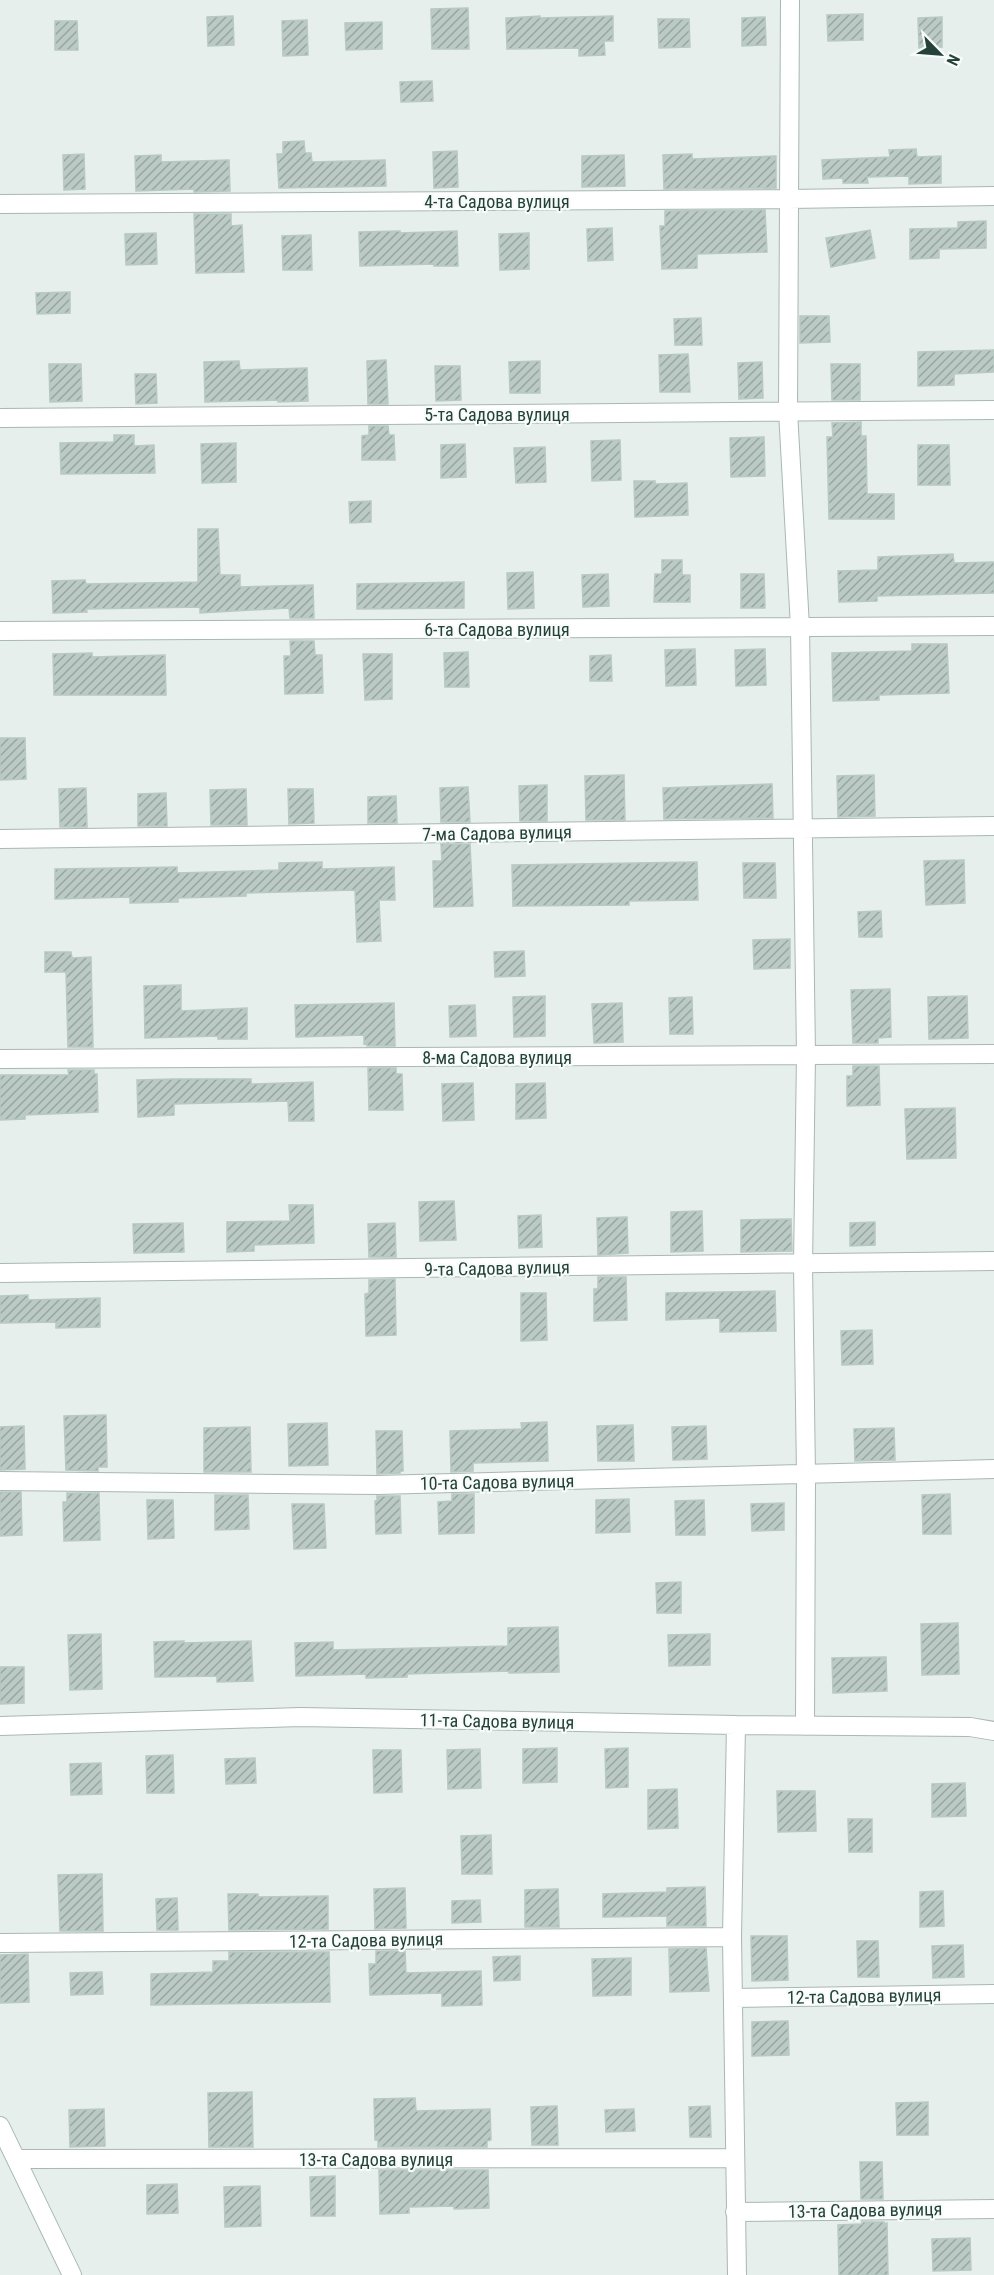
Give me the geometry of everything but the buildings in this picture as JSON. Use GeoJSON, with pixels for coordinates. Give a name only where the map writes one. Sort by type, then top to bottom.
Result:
{"type":"FeatureCollection","features":[{"type":"Feature","properties":{"kind":"street"},"geometry":{"type":"LineString","coordinates":[[790,0],[788,411],[800,627],[806,1055],[802,1265],[806,1474],[805,1726]]}},
{"type":"Feature","properties":{"kind":"street","name":"4-та Садова вулиця"},"geometry":{"type":"LineString","coordinates":[[0,204],[994,196]]}},
{"type":"Feature","properties":{"kind":"street","name":"5-та Садова вулиця"},"geometry":{"type":"LineString","coordinates":[[0,418],[994,410]]}},
{"type":"Feature","properties":{"kind":"street","name":"6-та Садова вулиця"},"geometry":{"type":"LineString","coordinates":[[0,631],[994,626]]}},
{"type":"Feature","properties":{"kind":"street","name":"7-ма Садова вулиця"},"geometry":{"type":"LineString","coordinates":[[0,839],[994,826]]}},
{"type":"Feature","properties":{"kind":"street","name":"8-ма Садова вулиця"},"geometry":{"type":"LineString","coordinates":[[0,1059],[994,1054]]}},
{"type":"Feature","properties":{"kind":"street","name":"9-та Садова вулиця"},"geometry":{"type":"LineString","coordinates":[[0,1273],[994,1261]]}},
{"type":"Feature","properties":{"kind":"street","name":"10-та Садова вулиця"},"geometry":{"type":"LineString","coordinates":[[0,1481],[377,1485],[994,1469]]}},
{"type":"Feature","properties":{"kind":"street","name":"11-та Садова вулиця"},"geometry":{"type":"LineString","coordinates":[[0,1726],[300,1717],[970,1727],[994,1731]]}},
{"type":"Feature","properties":{"kind":"street"},"geometry":{"type":"LineString","coordinates":[[736,1725],[732,1937],[737,2275]]}},
{"type":"Feature","properties":{"kind":"street","name":"12-та Садова вулиця"},"geometry":{"type":"LineString","coordinates":[[0,1943],[732,1937]]}},
{"type":"Feature","properties":{"kind":"street","name":"12-та Садова вулиця"},"geometry":{"type":"LineString","coordinates":[[733,1998],[994,1994]]}},
{"type":"Feature","properties":{"kind":"street"},"geometry":{"type":"LineString","coordinates":[[0,2126],[72,2275]]}},
{"type":"Feature","properties":{"kind":"street","name":"13-та Садова вулиця"},"geometry":{"type":"LineString","coordinates":[[17,2159],[735,2158]]}},
{"type":"Feature","properties":{"kind":"street","name":"13-та Садова вулиця"},"geometry":{"type":"LineString","coordinates":[[735,2212],[994,2209]]}}]}
